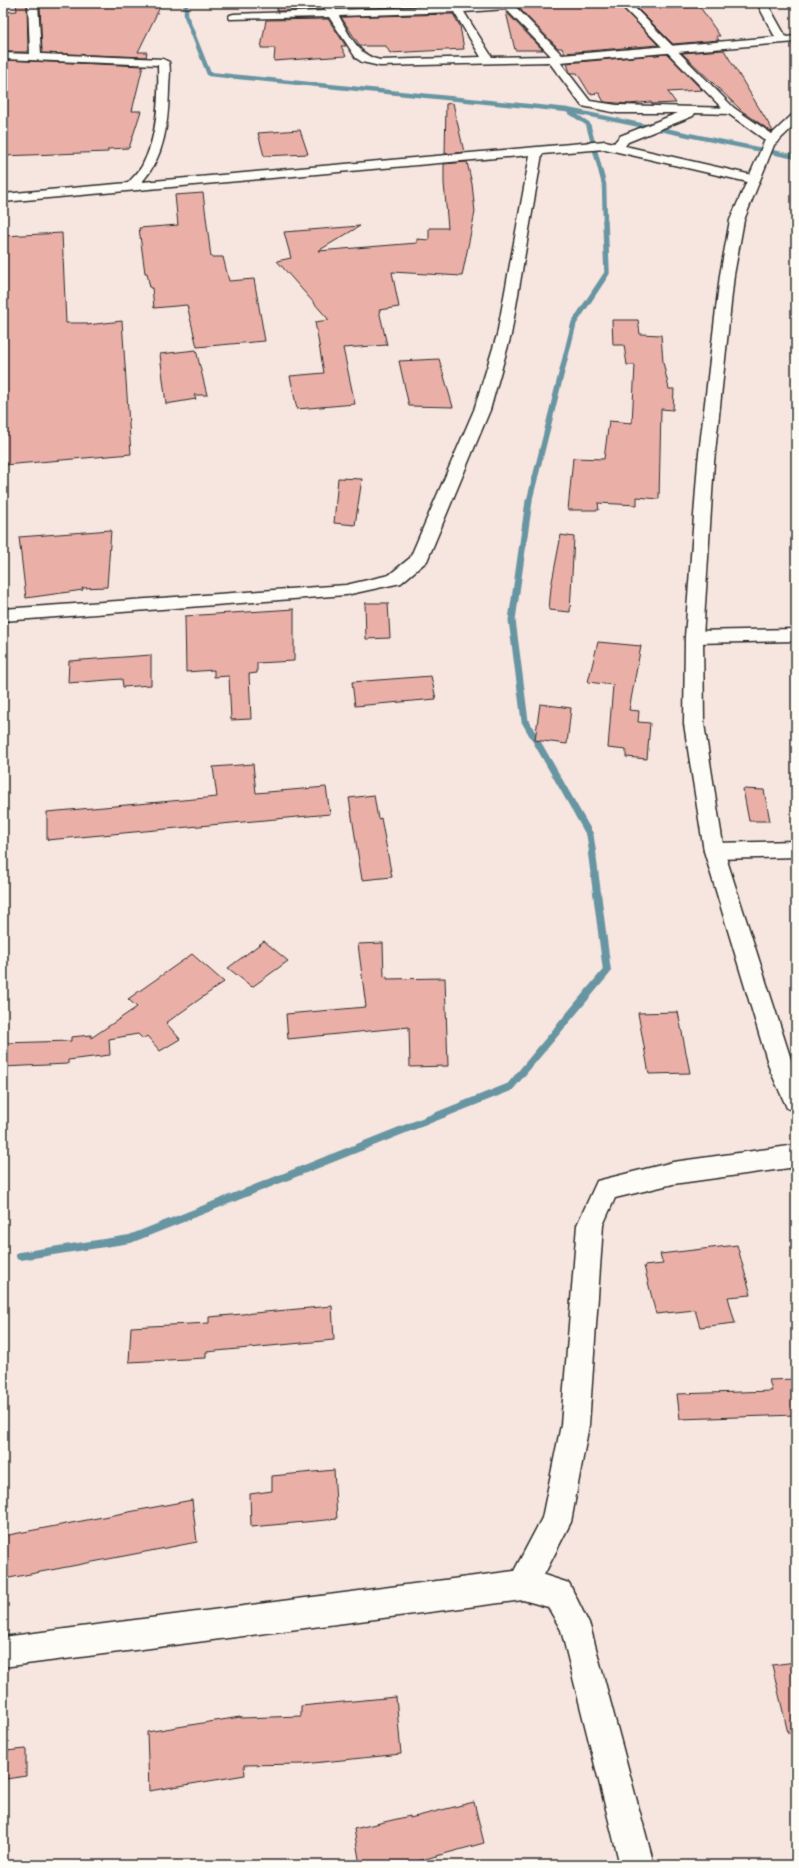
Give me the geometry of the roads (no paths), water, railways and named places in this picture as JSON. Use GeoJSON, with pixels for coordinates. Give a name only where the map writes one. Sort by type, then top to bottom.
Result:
{"type":"FeatureCollection","features":[{"type":"Feature","properties":{"kind":"street"},"geometry":{"type":"LineString","coordinates":[[33,3],[36,56]]}},
{"type":"Feature","properties":{"kind":"street"},"geometry":{"type":"LineString","coordinates":[[327,3],[332,14],[357,52],[364,59],[380,63],[556,58],[667,48],[796,39]]}},
{"type":"Feature","properties":{"kind":"street"},"geometry":{"type":"LineString","coordinates":[[624,3],[767,147]]}},
{"type":"Feature","properties":{"kind":"street"},"geometry":{"type":"LineString","coordinates":[[762,3],[782,40]]}},
{"type":"Feature","properties":{"kind":"street"},"geometry":{"type":"LineString","coordinates":[[234,17],[332,14],[507,4],[556,58],[586,104],[599,107],[617,108],[730,110]]}},
{"type":"Feature","properties":{"kind":"street"},"geometry":{"type":"LineString","coordinates":[[458,6],[489,61]]}},
{"type":"Feature","properties":{"kind":"street"},"geometry":{"type":"LineString","coordinates":[[3,56],[36,56],[162,62],[164,66],[161,117],[157,143],[150,164],[133,185]]}},
{"type":"Feature","properties":{"kind":"street"},"geometry":{"type":"LineString","coordinates":[[611,146],[624,139],[697,110]]}},
{"type":"Feature","properties":{"kind":"street"},"geometry":{"type":"LineString","coordinates":[[795,120],[767,147],[752,179],[737,220],[727,275],[706,462],[694,637],[694,724],[714,851],[782,1070],[796,1101]]}},
{"type":"Feature","properties":{"kind":"street"},"geometry":{"type":"LineString","coordinates":[[3,198],[133,185],[537,150],[611,146],[752,179]]}},
{"type":"Feature","properties":{"kind":"street"},"geometry":{"type":"LineString","coordinates":[[3,615],[346,590],[394,579],[418,561],[482,410],[504,336],[537,150]]}},
{"type":"Feature","properties":{"kind":"street"},"geometry":{"type":"LineString","coordinates":[[694,637],[796,635]]}},
{"type":"Feature","properties":{"kind":"street"},"geometry":{"type":"LineString","coordinates":[[714,851],[796,849]]}},
{"type":"Feature","properties":{"kind":"street"},"geometry":{"type":"LineString","coordinates":[[523,1585],[556,1522],[575,1425],[590,1225],[606,1189],[673,1173],[796,1156]]}},
{"type":"Feature","properties":{"kind":"street"},"geometry":{"type":"LineString","coordinates":[[3,1652],[523,1585],[558,1594],[575,1626],[637,1865]]}},
{"type":"Feature","properties":{"kind":"waterway"},"geometry":{"type":"LineString","coordinates":[[186,3],[186,16],[209,74],[567,110]]}},
{"type":"Feature","properties":{"kind":"waterway"},"geometry":{"type":"LineString","coordinates":[[567,110],[796,157]]}},
{"type":"Feature","properties":{"kind":"waterway"},"geometry":{"type":"LineString","coordinates":[[567,110],[588,124],[604,184],[605,222]]}},
{"type":"Feature","properties":{"kind":"waterway"},"geometry":{"type":"LineString","coordinates":[[529,502],[574,323],[607,273],[605,221]]}},
{"type":"Feature","properties":{"kind":"waterway"},"geometry":{"type":"LineString","coordinates":[[529,501],[512,620],[525,721],[590,835],[593,855]]}},
{"type":"Feature","properties":{"kind":"waterway"},"geometry":{"type":"LineString","coordinates":[[20,1256],[130,1239],[510,1087],[607,971],[592,854]]}}]}
